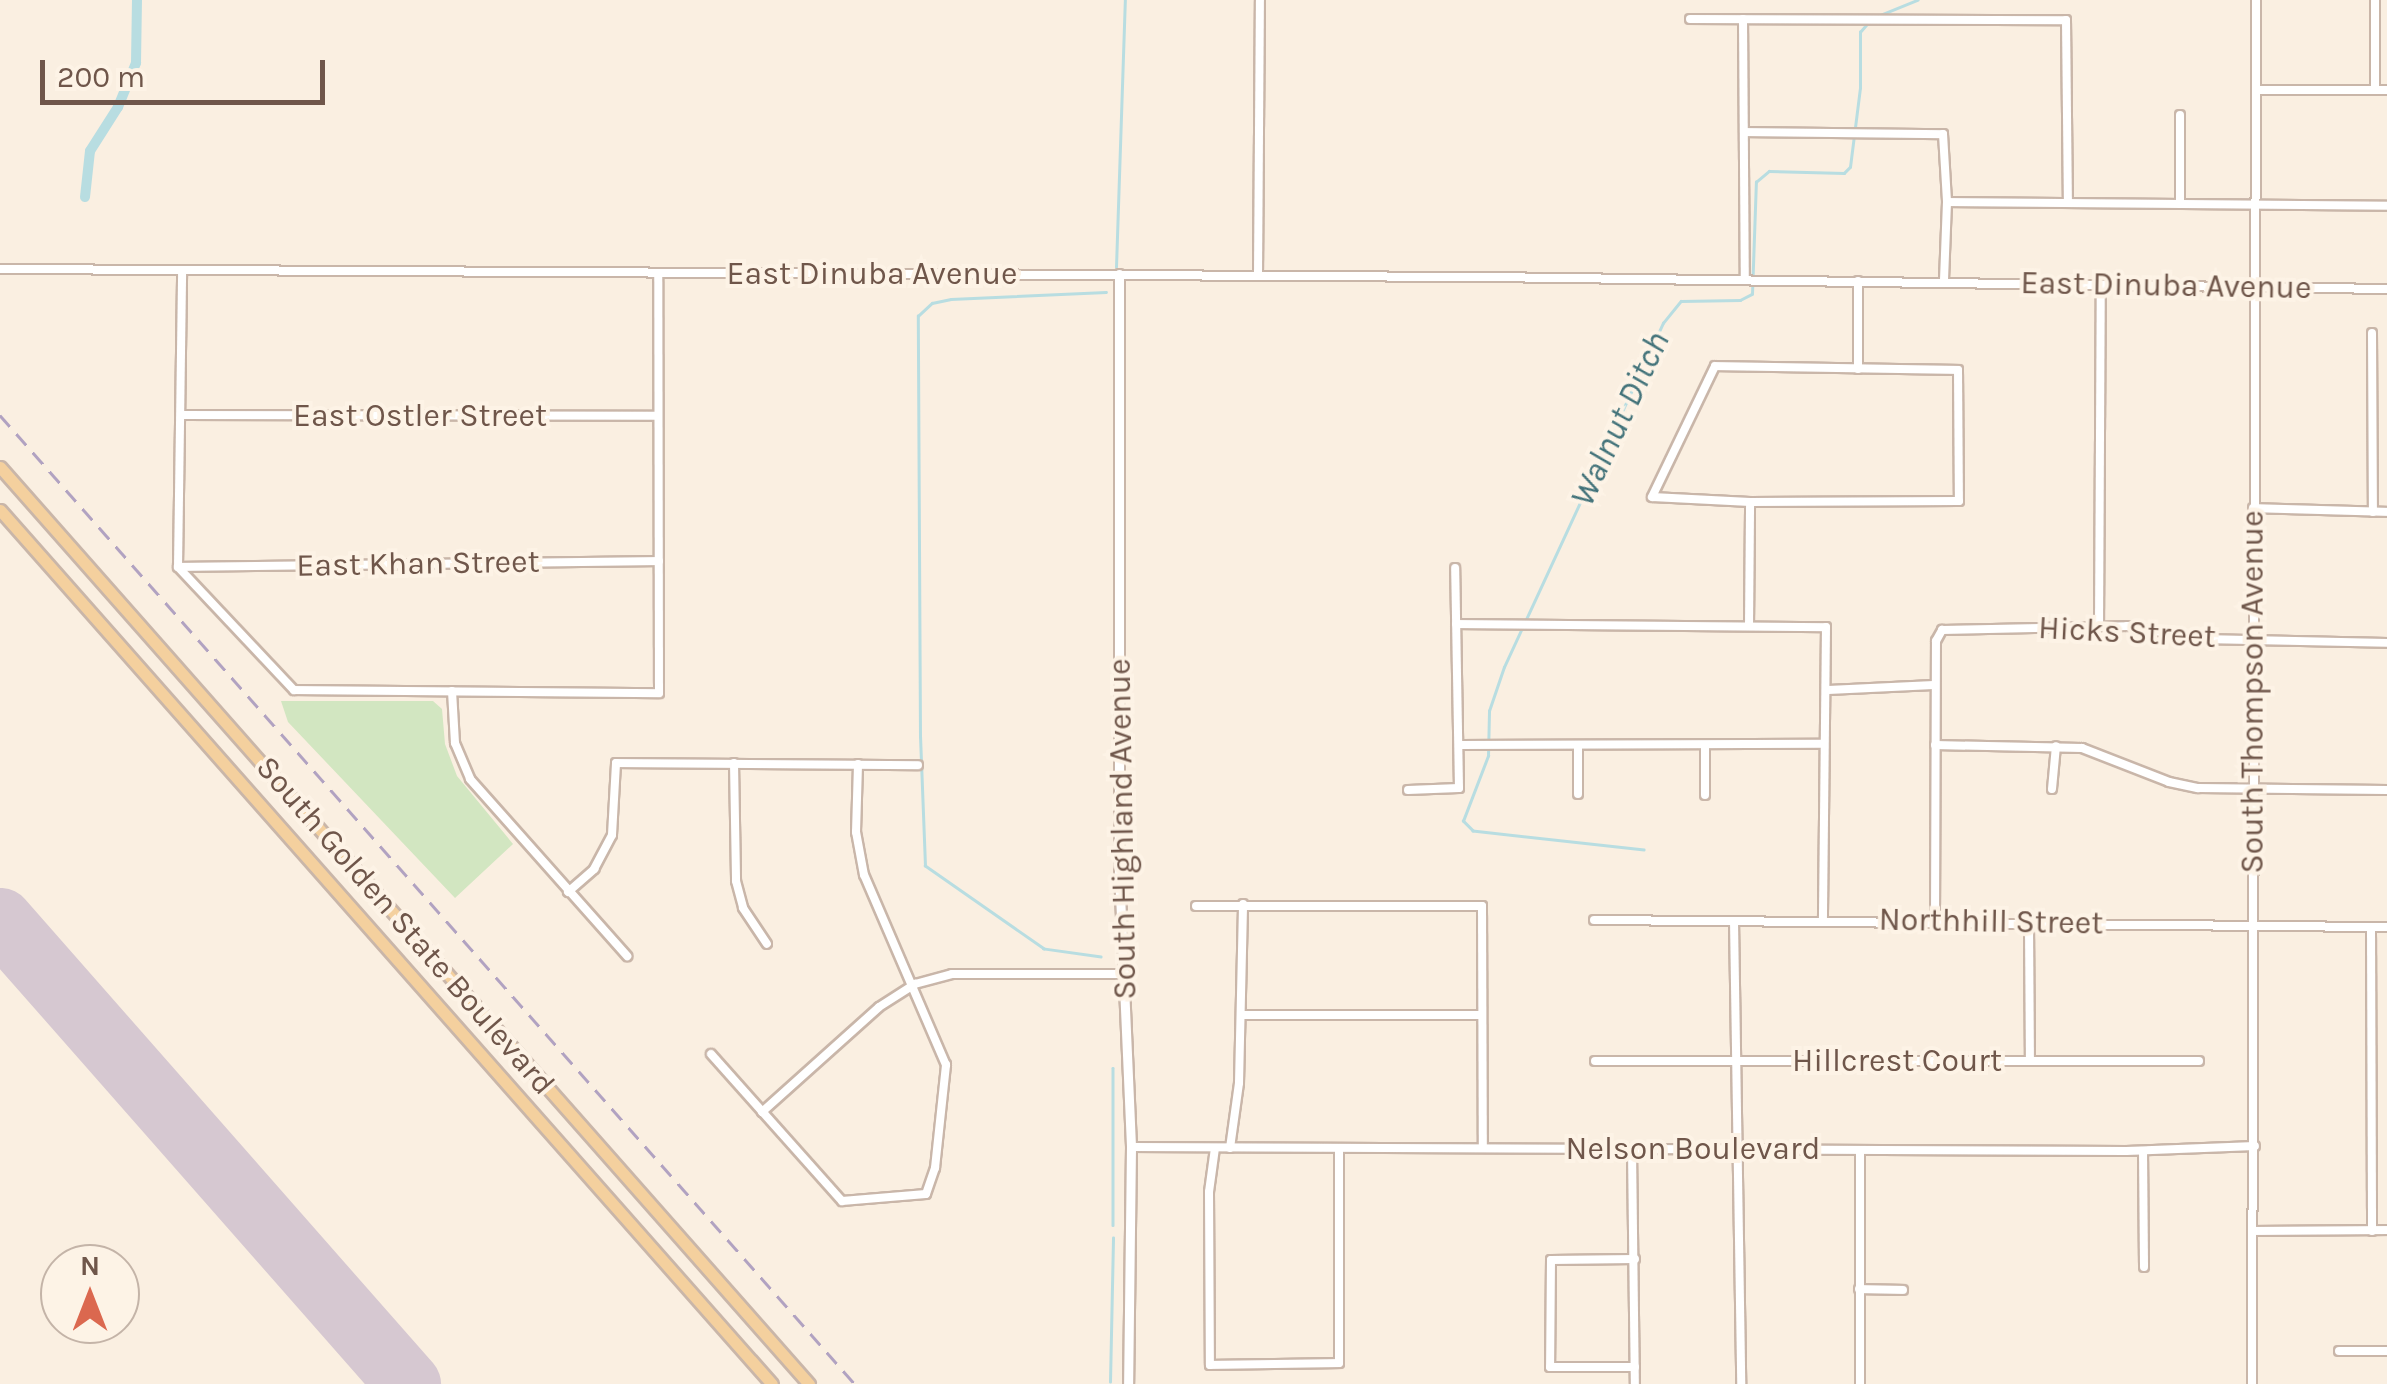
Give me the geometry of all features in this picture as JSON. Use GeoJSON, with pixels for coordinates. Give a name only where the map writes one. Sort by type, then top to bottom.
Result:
{"type":"FeatureCollection","features":[{"type":"Feature","properties":{"kind":"main road","name":"South Golden State Boulevard"},"geometry":{"type":"LineString","coordinates":[[0,467],[809,1384]]}},
{"type":"Feature","properties":{"kind":"main road","name":"South Golden State Boulevard"},"geometry":{"type":"LineString","coordinates":[[0,510],[772,1384]]}},
{"type":"Feature","properties":{"kind":"street"},"geometry":{"type":"LineString","coordinates":[[1258,275],[1260,0]]}},
{"type":"Feature","properties":{"kind":"street","name":"South Thompson Avenue"},"geometry":{"type":"LineString","coordinates":[[2252,1384],[2256,1146],[2251,640],[2256,0]]}},
{"type":"Feature","properties":{"kind":"street"},"geometry":{"type":"LineString","coordinates":[[2375,0],[2375,90]]}},
{"type":"Feature","properties":{"kind":"street"},"geometry":{"type":"LineString","coordinates":[[1690,19],[2066,20],[2068,203]]}},
{"type":"Feature","properties":{"kind":"street"},"geometry":{"type":"LineString","coordinates":[[1742,19],[1744,279]]}},
{"type":"Feature","properties":{"kind":"street"},"geometry":{"type":"LineString","coordinates":[[2258,90],[2387,90]]}},
{"type":"Feature","properties":{"kind":"street"},"geometry":{"type":"LineString","coordinates":[[2180,115],[2180,204]]}},
{"type":"Feature","properties":{"kind":"street"},"geometry":{"type":"LineString","coordinates":[[1744,132],[1943,134],[1947,202],[1944,280]]}},
{"type":"Feature","properties":{"kind":"street"},"geometry":{"type":"LineString","coordinates":[[1947,202],[2387,206]]}},
{"type":"Feature","properties":{"kind":"street","name":"East Dinuba Avenue"},"geometry":{"type":"LineString","coordinates":[[0,269],[1944,280],[2387,289]]}},
{"type":"Feature","properties":{"kind":"street"},"geometry":{"type":"LineString","coordinates":[[182,270],[178,567],[294,690],[659,693],[658,274]]}},
{"type":"Feature","properties":{"kind":"street","name":"South Highland Avenue"},"geometry":{"type":"LineString","coordinates":[[1119,274],[1119,870],[1131,1147],[1128,1384]]}},
{"type":"Feature","properties":{"kind":"street"},"geometry":{"type":"LineString","coordinates":[[1858,281],[1858,369]]}},
{"type":"Feature","properties":{"kind":"street"},"geometry":{"type":"LineString","coordinates":[[2098,626],[2101,286]]}},
{"type":"Feature","properties":{"kind":"street"},"geometry":{"type":"LineString","coordinates":[[2372,334],[2373,512]]}},
{"type":"Feature","properties":{"kind":"street"},"geometry":{"type":"LineString","coordinates":[[1715,366],[1858,369],[1958,370],[1959,501],[1750,502],[1652,497],[1715,366]]}},
{"type":"Feature","properties":{"kind":"street"},"geometry":{"type":"LineString","coordinates":[[2372,393],[2387,393]]}},
{"type":"Feature","properties":{"kind":"street","name":"East Ostler Street"},"geometry":{"type":"LineString","coordinates":[[181,415],[658,416]]}},
{"type":"Feature","properties":{"kind":"street"},"geometry":{"type":"LineString","coordinates":[[1749,626],[1750,502]]}},
{"type":"Feature","properties":{"kind":"street"},"geometry":{"type":"LineString","coordinates":[[2252,508],[2387,512]]}},
{"type":"Feature","properties":{"kind":"street","name":"East Khan Street"},"geometry":{"type":"LineString","coordinates":[[178,567],[658,561]]}},
{"type":"Feature","properties":{"kind":"street"},"geometry":{"type":"LineString","coordinates":[[1408,790],[1458,788],[1455,568]]}},
{"type":"Feature","properties":{"kind":"street"},"geometry":{"type":"LineString","coordinates":[[1456,624],[1826,627],[1823,920]]}},
{"type":"Feature","properties":{"kind":"street","name":"Hicks Street"},"geometry":{"type":"LineString","coordinates":[[1936,685],[1936,642],[1939,633],[1950,626],[2098,626],[2251,640],[2387,643]]}},
{"type":"Feature","properties":{"kind":"street"},"geometry":{"type":"LineString","coordinates":[[1827,690],[1936,685],[1935,922]]}},
{"type":"Feature","properties":{"kind":"street"},"geometry":{"type":"LineString","coordinates":[[452,691],[455,743],[470,779],[626,956]]}},
{"type":"Feature","properties":{"kind":"street"},"geometry":{"type":"LineString","coordinates":[[1458,746],[1823,744]]}},
{"type":"Feature","properties":{"kind":"street"},"geometry":{"type":"LineString","coordinates":[[1935,745],[2056,746],[2095,751],[2184,786],[2387,790]]}},
{"type":"Feature","properties":{"kind":"street"},"geometry":{"type":"LineString","coordinates":[[1578,746],[1578,794]]}},
{"type":"Feature","properties":{"kind":"street"},"geometry":{"type":"LineString","coordinates":[[1705,746],[1705,795]]}},
{"type":"Feature","properties":{"kind":"street"},"geometry":{"type":"LineString","coordinates":[[2052,788],[2056,746]]}},
{"type":"Feature","properties":{"kind":"street"},"geometry":{"type":"LineString","coordinates":[[568,892],[594,870],[612,835],[616,763],[918,764]]}},
{"type":"Feature","properties":{"kind":"street"},"geometry":{"type":"LineString","coordinates":[[734,763],[736,880],[743,908],[767,944]]}},
{"type":"Feature","properties":{"kind":"street"},"geometry":{"type":"LineString","coordinates":[[711,1054],[842,1201],[926,1194],[935,1168],[946,1065],[858,852],[858,764]]}},
{"type":"Feature","properties":{"kind":"street"},"geometry":{"type":"LineString","coordinates":[[1230,1148],[1239,1083],[1244,904]]}},
{"type":"Feature","properties":{"kind":"street"},"geometry":{"type":"LineString","coordinates":[[1196,906],[1482,906],[1483,1148]]}},
{"type":"Feature","properties":{"kind":"street","name":"Northhill Street"},"geometry":{"type":"LineString","coordinates":[[1594,920],[2029,925],[2254,922],[2387,927]]}},
{"type":"Feature","properties":{"kind":"street"},"geometry":{"type":"LineString","coordinates":[[1734,920],[1741,1384]]}},
{"type":"Feature","properties":{"kind":"street"},"geometry":{"type":"LineString","coordinates":[[2029,925],[2030,1061]]}},
{"type":"Feature","properties":{"kind":"street"},"geometry":{"type":"LineString","coordinates":[[2371,928],[2372,1230]]}},
{"type":"Feature","properties":{"kind":"street"},"geometry":{"type":"LineString","coordinates":[[762,1112],[879,1008],[915,984],[952,974],[1126,974]]}},
{"type":"Feature","properties":{"kind":"street"},"geometry":{"type":"LineString","coordinates":[[1241,1016],[1481,1015]]}},
{"type":"Feature","properties":{"kind":"street","name":"Hillcrest Court"},"geometry":{"type":"LineString","coordinates":[[1595,1061],[2199,1061]]}},
{"type":"Feature","properties":{"kind":"street","name":"Nelson Boulevard"},"geometry":{"type":"LineString","coordinates":[[1131,1147],[2143,1151],[2256,1146]]}},
{"type":"Feature","properties":{"kind":"street"},"geometry":{"type":"LineString","coordinates":[[1216,1148],[1209,1192],[1210,1365],[1339,1363],[1339,1148]]}},
{"type":"Feature","properties":{"kind":"street"},"geometry":{"type":"LineString","coordinates":[[1632,1150],[1636,1384]]}},
{"type":"Feature","properties":{"kind":"street"},"geometry":{"type":"LineString","coordinates":[[1860,1150],[1860,1384]]}},
{"type":"Feature","properties":{"kind":"street"},"geometry":{"type":"LineString","coordinates":[[2143,1151],[2144,1267]]}},
{"type":"Feature","properties":{"kind":"street"},"geometry":{"type":"LineString","coordinates":[[2255,1231],[2387,1230]]}},
{"type":"Feature","properties":{"kind":"street"},"geometry":{"type":"LineString","coordinates":[[1635,1260],[1551,1260],[1550,1366],[1635,1367]]}},
{"type":"Feature","properties":{"kind":"street"},"geometry":{"type":"LineString","coordinates":[[1859,1289],[1903,1290]]}},
{"type":"Feature","properties":{"kind":"street"},"geometry":{"type":"LineString","coordinates":[[2339,1351],[2387,1351]]}},
{"type":"Feature","properties":{"kind":"green space"},"geometry":{"type":"Polygon","coordinates":[[[281,701],[433,701],[442,709],[445,744],[457,776],[513,844],[455,898],[288,722],[281,701]]]}},
{"type":"Feature","properties":{"kind":"waterway"},"geometry":{"type":"LineString","coordinates":[[85,197],[90,151],[118,107],[136,63],[137,0]]}},
{"type":"Feature","properties":{"kind":"waterway"},"geometry":{"type":"LineString","coordinates":[[1116,267],[1125,0]]}},
{"type":"Feature","properties":{"kind":"waterway","name":"Walnut Ditch"},"geometry":{"type":"LineString","coordinates":[[1873,18],[1917,0]]}},
{"type":"Feature","properties":{"kind":"waterway","name":"Walnut Ditch"},"geometry":{"type":"LineString","coordinates":[[1644,850],[1473,831],[1463,821],[1488,756],[1489,711],[1504,667],[1663,323],[1681,301],[1740,300],[1752,294],[1756,182],[1769,171],[1844,173],[1850,167],[1860,88],[1860,32],[1867,24]]}},
{"type":"Feature","properties":{"kind":"waterway"},"geometry":{"type":"LineString","coordinates":[[1101,957],[1044,949],[925,866],[920,737],[918,316],[932,303],[951,299],[1106,292]]}},
{"type":"Feature","properties":{"kind":"waterway"},"geometry":{"type":"LineString","coordinates":[[1113,1068],[1113,1225]]}},
{"type":"Feature","properties":{"kind":"waterway"},"geometry":{"type":"LineString","coordinates":[[1110,1382],[1113,1238]]}},
{"type":"Feature","properties":{"kind":"runway"},"geometry":{"type":"LineString","coordinates":[[0,920],[408,1384]]}},
{"type":"Feature","properties":{"kind":"railway"},"geometry":{"type":"LineString","coordinates":[[0,415],[855,1384]]}}]}
